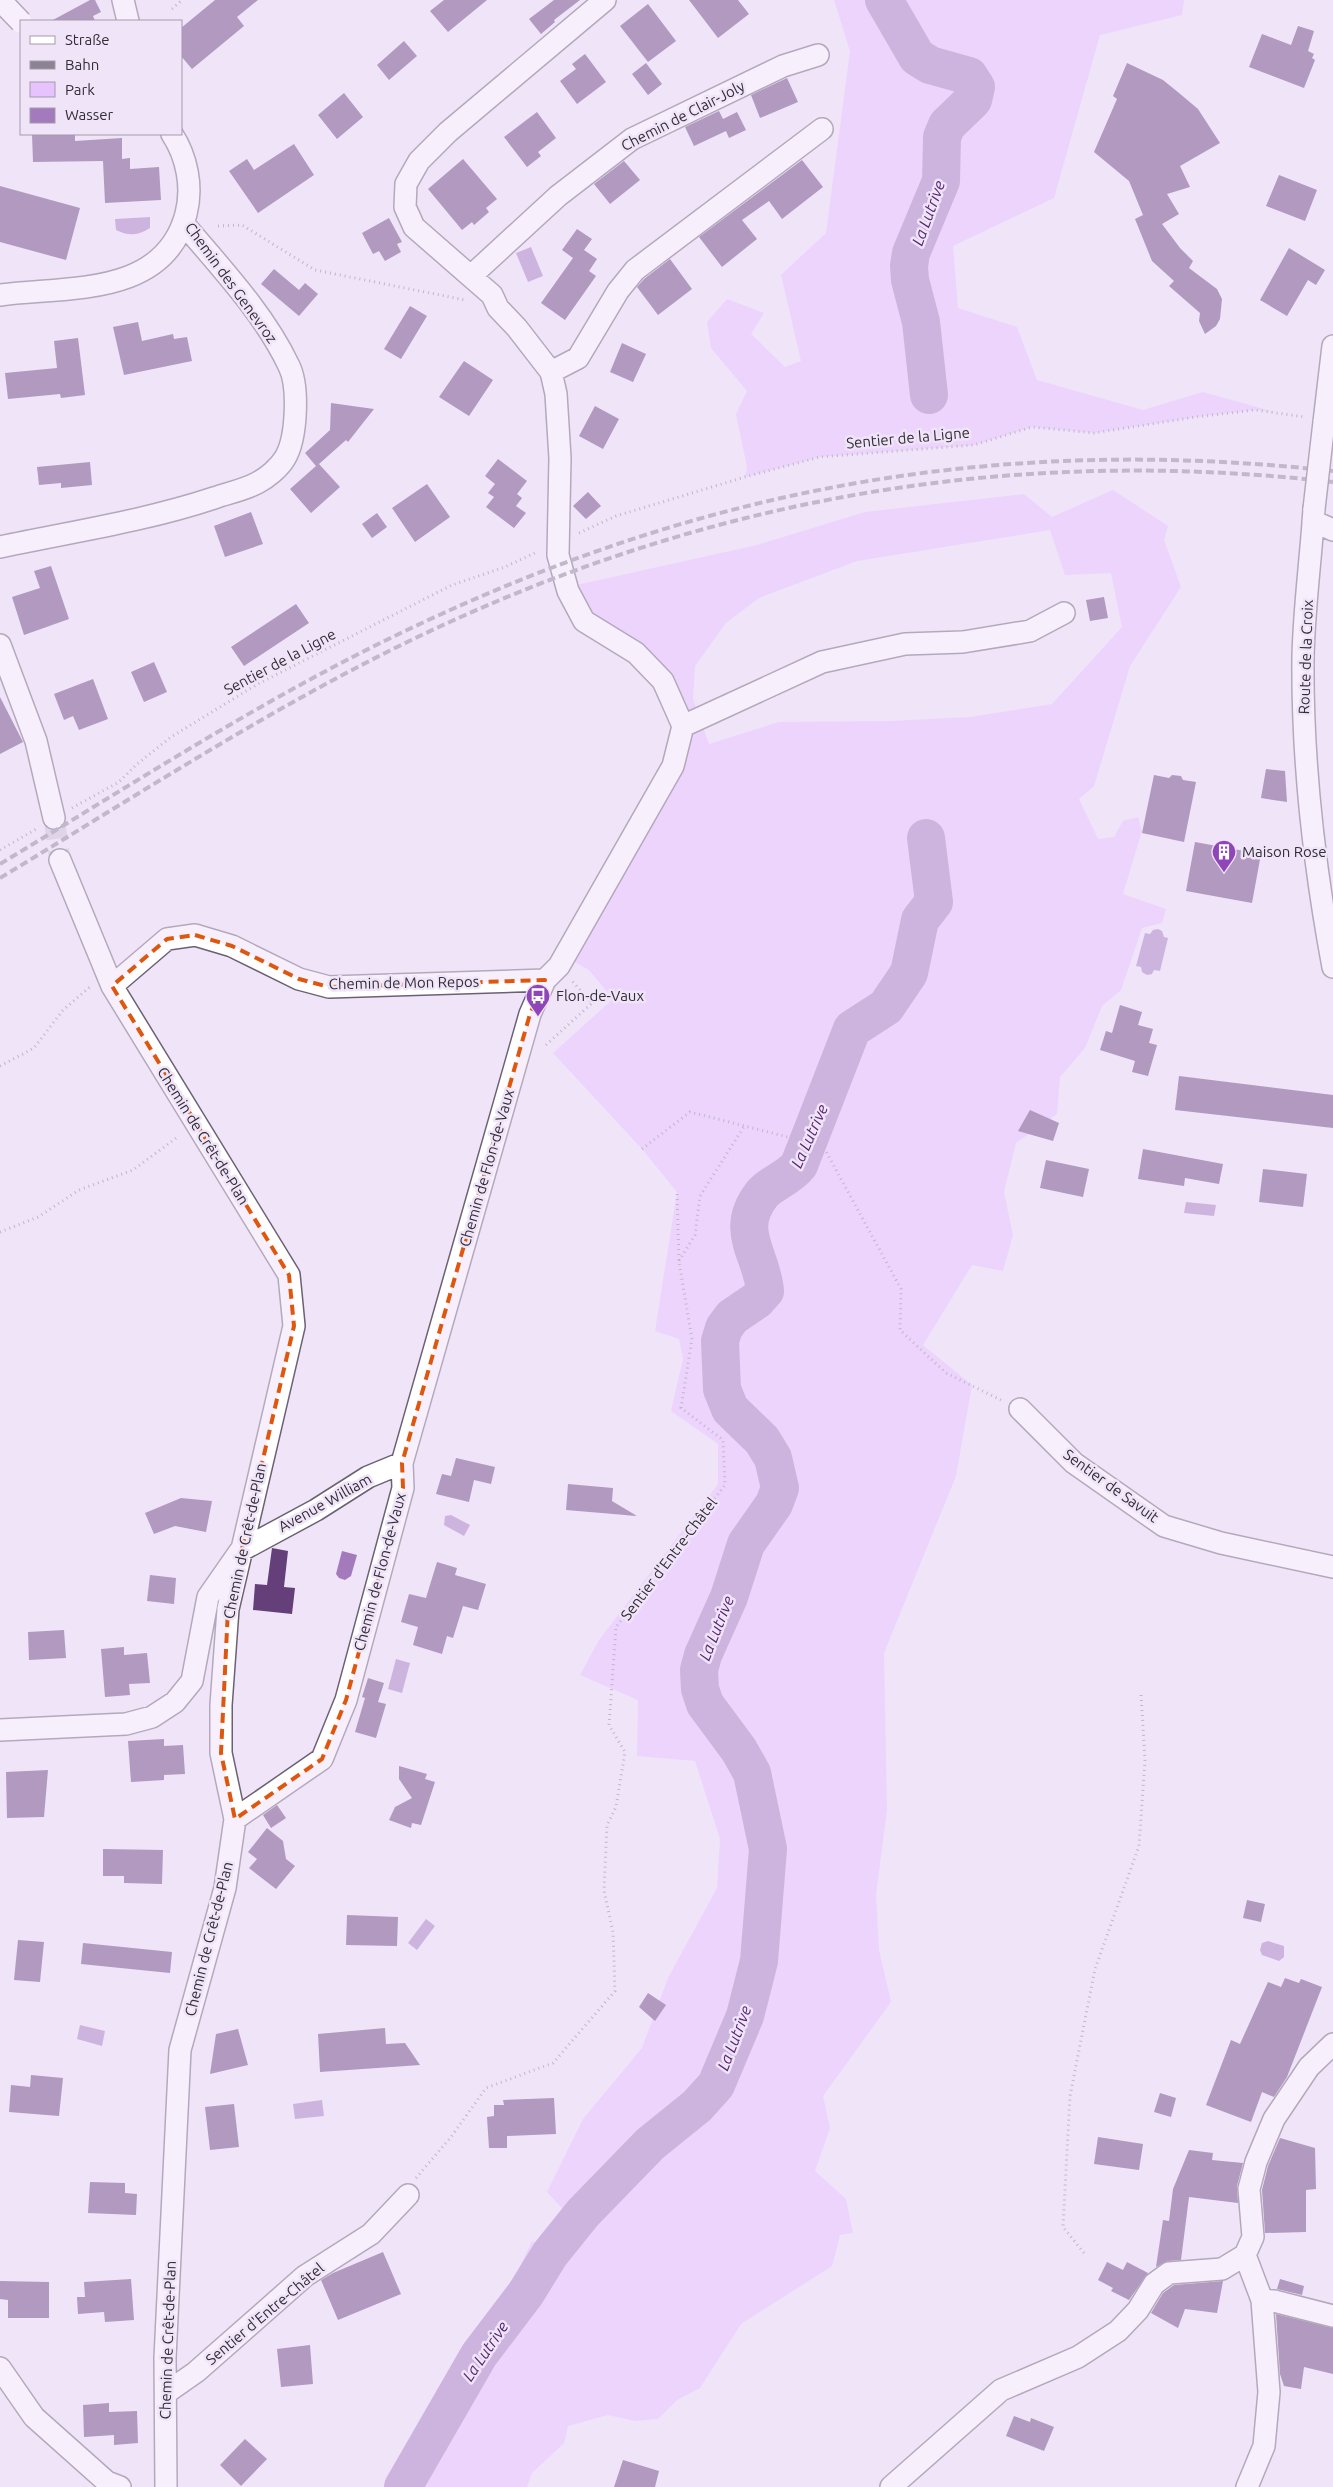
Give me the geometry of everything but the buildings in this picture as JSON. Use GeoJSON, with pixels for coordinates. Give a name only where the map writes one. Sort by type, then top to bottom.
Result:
{"type":"FeatureCollection","features":[{"type":"Feature","properties":{"kind":"street"},"geometry":{"type":"LineString","coordinates":[[0,0],[20,21]]}},
{"type":"Feature","properties":{"kind":"street"},"geometry":{"type":"LineString","coordinates":[[123,0],[128,20]]}},
{"type":"Feature","properties":{"kind":"street"},"geometry":{"type":"LineString","coordinates":[[605,0],[448,132],[419,161],[409,178],[404,195],[405,207],[414,227],[492,295],[498,308],[517,328],[551,372],[556,394],[560,458],[558,555],[568,591],[584,621],[636,653],[663,680],[683,726],[822,662],[905,644],[963,642],[1030,631],[1064,614]]}},
{"type":"Feature","properties":{"kind":"street","name":"Chemin de Clair-Joly"},"geometry":{"type":"LineString","coordinates":[[471,276],[558,196],[632,139],[783,66],[818,55]]}},
{"type":"Feature","properties":{"kind":"street"},"geometry":{"type":"LineString","coordinates":[[551,372],[578,358],[618,291],[635,270],[822,129]]}},
{"type":"Feature","properties":{"kind":"street","name":"Chemin des Genevroz"},"geometry":{"type":"LineString","coordinates":[[0,547],[179,509],[257,484],[272,473],[285,458],[293,435],[295,412],[294,384],[290,367],[266,326],[184,223],[189,187],[183,153],[173,135]]}},
{"type":"Feature","properties":{"kind":"street"},"geometry":{"type":"LineString","coordinates":[[0,295],[86,287],[114,282],[140,273],[166,251],[184,223]]}},
{"type":"Feature","properties":{"kind":"street","name":"Route de la Croix"},"geometry":{"type":"LineString","coordinates":[[1333,346],[1331,380],[1314,419],[1314,515],[1303,655],[1304,722],[1322,910],[1333,967]]}},
{"type":"Feature","properties":{"kind":"street"},"geometry":{"type":"LineString","coordinates":[[1314,515],[1333,530]]}},
{"type":"Feature","properties":{"kind":"street"},"geometry":{"type":"LineString","coordinates":[[0,645],[8,686],[36,741],[54,819]]}},
{"type":"Feature","properties":{"kind":"street","name":"Chemin de Flon-de-Vaux"},"geometry":{"type":"LineString","coordinates":[[235,1819],[322,1759],[346,1700],[404,1488],[402,1463],[530,1014],[673,766],[683,726]]}},
{"type":"Feature","properties":{"kind":"street","name":"Chemin de Crêt-de-Plan"},"geometry":{"type":"LineString","coordinates":[[60,860],[109,981],[289,1275],[294,1326],[228,1609],[221,1705],[221,1753],[235,1819],[225,1888],[180,2050],[166,2393],[166,2487]]}},
{"type":"Feature","properties":{"kind":"street","name":"Chemin de Mon Repos"},"geometry":{"type":"LineString","coordinates":[[109,981],[167,939],[195,936],[232,946],[299,978],[329,987],[552,973]]}},
{"type":"Feature","properties":{"kind":"street","name":"Sentier de Savuit"},"geometry":{"type":"LineString","coordinates":[[1020,1409],[1074,1462],[1164,1526],[1221,1542],[1333,1567]]}},
{"type":"Feature","properties":{"kind":"street","name":"Avenue William"},"geometry":{"type":"LineString","coordinates":[[0,1730],[126,1724],[152,1717],[175,1702],[192,1681],[208,1597],[240,1551],[316,1510],[368,1477],[402,1463]]}},
{"type":"Feature","properties":{"kind":"street"},"geometry":{"type":"LineString","coordinates":[[890,2487],[1000,2390],[1078,2357],[1118,2331],[1138,2310],[1154,2284],[1169,2273],[1222,2269],[1245,2255],[1253,2236],[1249,2189],[1256,2162],[1274,2119],[1309,2067],[1333,2044]]}},
{"type":"Feature","properties":{"kind":"street","name":"Sentier d'Entre-Châtel"},"geometry":{"type":"LineString","coordinates":[[166,2393],[196,2372],[305,2276],[370,2234],[408,2195]]}},
{"type":"Feature","properties":{"kind":"street"},"geometry":{"type":"LineString","coordinates":[[1245,2255],[1262,2300],[1269,2392],[1264,2446],[1247,2487]]}},
{"type":"Feature","properties":{"kind":"street"},"geometry":{"type":"LineString","coordinates":[[1262,2300],[1333,2316]]}},
{"type":"Feature","properties":{"kind":"street"},"geometry":{"type":"LineString","coordinates":[[0,2368],[34,2417],[107,2482],[120,2487]]}},
{"type":"Feature","properties":{"kind":"path"},"geometry":{"type":"LineString","coordinates":[[172,9],[182,0]]}},
{"type":"Feature","properties":{"kind":"path"},"geometry":{"type":"LineString","coordinates":[[218,226],[242,225],[315,270],[472,302],[492,295]]}},
{"type":"Feature","properties":{"kind":"path","name":"Sentier de la Ligne"},"geometry":{"type":"LineString","coordinates":[[558,543],[616,516],[745,477],[820,457],[974,445],[1032,427],[1094,433],[1255,410],[1314,419]]}},
{"type":"Feature","properties":{"kind":"path","name":"Sentier de la Ligne"},"geometry":{"type":"LineString","coordinates":[[0,850],[119,782],[136,765],[171,737],[256,685],[452,585],[522,560]]}},
{"type":"Feature","properties":{"kind":"path"},"geometry":{"type":"LineString","coordinates":[[546,1045],[592,1003],[552,973]]}},
{"type":"Feature","properties":{"kind":"path"},"geometry":{"type":"LineString","coordinates":[[0,1066],[34,1048],[63,1010],[109,981]]}},
{"type":"Feature","properties":{"kind":"path"},"geometry":{"type":"LineString","coordinates":[[642,1149],[690,1112],[772,1131],[823,1146],[901,1288],[900,1330],[946,1373],[1020,1409]]}},
{"type":"Feature","properties":{"kind":"path"},"geometry":{"type":"LineString","coordinates":[[0,1232],[38,1217],[79,1190],[132,1170],[196,1124]]}},
{"type":"Feature","properties":{"kind":"path"},"geometry":{"type":"LineString","coordinates":[[679,1262],[695,1235],[700,1196],[745,1125]]}},
{"type":"Feature","properties":{"kind":"path","name":"Sentier d'Entre-Châtel"},"geometry":{"type":"LineString","coordinates":[[408,2195],[416,2177],[452,2137],[486,2088],[553,2064],[615,1991],[613,1932],[604,1891],[608,1824],[616,1807],[625,1752],[609,1725],[616,1627],[725,1485],[723,1440],[681,1408],[692,1339],[679,1262],[677,1192]]}},
{"type":"Feature","properties":{"kind":"path"},"geometry":{"type":"LineString","coordinates":[[1084,2253],[1063,2227],[1070,2096],[1095,1969],[1139,1846],[1145,1760],[1141,1694]]}},
{"type":"Feature","properties":{"kind":"highlighted area"},"geometry":{"type":"Polygon","coordinates":[[[195,935],[232,946],[299,979],[329,987],[545,980],[530,1014],[402,1463],[403,1488],[346,1700],[322,1759],[235,1819],[221,1753],[228,1609],[294,1326],[289,1275],[112,986],[167,939],[195,935]]]}},
{"type":"Feature","properties":{"kind":"green space"},"geometry":{"type":"Polygon","coordinates":[[[834,0],[1184,0],[1182,15],[1100,35],[1054,198],[953,246],[958,308],[1017,327],[1037,380],[1143,410],[1203,392],[1275,412],[1255,410],[1094,433],[1032,427],[974,445],[820,457],[745,477],[747,467],[736,414],[747,391],[711,348],[707,322],[727,299],[764,313],[751,334],[785,367],[801,361],[781,275],[826,233],[850,51],[834,0]]]}},
{"type":"Feature","properties":{"kind":"green space"},"geometry":{"type":"Polygon","coordinates":[[[1113,490],[1168,526],[1164,540],[1181,587],[1130,666],[1094,786],[1079,799],[1098,839],[1114,837],[1123,821],[1138,817],[1142,831],[1123,894],[1166,909],[1162,923],[1142,928],[1121,990],[1102,1006],[1085,1048],[1060,1077],[1057,1114],[1016,1143],[1004,1192],[1013,1235],[1003,1271],[972,1265],[923,1345],[972,1385],[956,1476],[884,1653],[887,1810],[876,1895],[879,1950],[891,2002],[823,2096],[830,2128],[815,2171],[846,2199],[853,2233],[840,2235],[832,2266],[741,2324],[700,2388],[677,2400],[658,2419],[635,2421],[608,2415],[568,2426],[564,2443],[532,2473],[527,2487],[419,2487],[471,2373],[540,2285],[519,2268],[532,2241],[558,2250],[575,2222],[547,2192],[583,2119],[642,2048],[668,1978],[717,1888],[720,1839],[695,1761],[637,1756],[638,1700],[580,1675],[599,1640],[718,1484],[718,1444],[671,1411],[683,1359],[679,1339],[655,1331],[677,1192],[642,1149],[553,1053],[613,999],[589,970],[573,961],[683,726],[663,680],[601,631],[572,586],[757,545],[865,512],[1024,494],[1052,517],[1113,490]],[[1050,530],[857,561],[759,598],[726,623],[695,666],[693,699],[709,744],[779,722],[891,721],[970,717],[1052,704],[1122,627],[1111,573],[1065,575],[1050,530]]]}},
{"type":"Feature","properties":{"kind":"water"},"geometry":{"type":"Polygon","coordinates":[[[150,217],[150,228],[141,233],[129,234],[116,230],[115,219],[150,217]]]}},
{"type":"Feature","properties":{"kind":"water"},"geometry":{"type":"Polygon","coordinates":[[[531,247],[543,276],[528,282],[516,253],[531,247]]]}},
{"type":"Feature","properties":{"kind":"water"},"geometry":{"type":"Polygon","coordinates":[[[1158,929],[1162,931],[1164,937],[1168,938],[1160,971],[1154,970],[1152,974],[1147,975],[1142,972],[1141,967],[1136,966],[1145,933],[1150,934],[1153,930],[1158,929]]]}},
{"type":"Feature","properties":{"kind":"water"},"geometry":{"type":"Polygon","coordinates":[[[1186,1202],[1216,1205],[1214,1216],[1184,1213],[1186,1202]]]}},
{"type":"Feature","properties":{"kind":"water"},"geometry":{"type":"Polygon","coordinates":[[[451,1515],[470,1525],[464,1536],[444,1525],[445,1516],[451,1515]]]}},
{"type":"Feature","properties":{"kind":"water"},"geometry":{"type":"Polygon","coordinates":[[[342,1551],[357,1555],[351,1576],[345,1580],[339,1578],[336,1574],[342,1551]]]}},
{"type":"Feature","properties":{"kind":"water"},"geometry":{"type":"Polygon","coordinates":[[[396,1659],[410,1663],[402,1693],[388,1689],[396,1659]]]}},
{"type":"Feature","properties":{"kind":"water"},"geometry":{"type":"Polygon","coordinates":[[[426,1919],[435,1926],[417,1950],[408,1943],[426,1919]]]}},
{"type":"Feature","properties":{"kind":"water"},"geometry":{"type":"Polygon","coordinates":[[[1268,1941],[1284,1946],[1284,1957],[1279,1961],[1262,1955],[1260,1950],[1262,1943],[1268,1941]]]}},
{"type":"Feature","properties":{"kind":"water"},"geometry":{"type":"Polygon","coordinates":[[[80,2025],[105,2031],[102,2046],[77,2039],[80,2025]]]}},
{"type":"Feature","properties":{"kind":"water"},"geometry":{"type":"Polygon","coordinates":[[[322,2100],[324,2116],[295,2119],[293,2104],[322,2100]]]}},
{"type":"Feature","properties":{"kind":"waterway","name":"La Lutrive"},"geometry":{"type":"LineString","coordinates":[[884,0],[917,57],[930,65],[969,76],[976,87],[973,100],[947,125],[942,137],[941,181],[911,253],[909,266],[910,280],[921,322],[929,395]]}},
{"type":"Feature","properties":{"kind":"waterway","name":"La Lutrive"},"geometry":{"type":"LineString","coordinates":[[403,2487],[479,2355],[526,2293],[550,2254],[583,2213],[650,2144],[697,2106],[716,2085],[745,2016],[759,1961],[768,1849],[752,1773],[739,1750],[705,1704],[700,1689],[699,1670],[703,1655],[729,1597],[746,1544],[774,1504],[780,1488],[773,1458],[762,1440],[730,1409],[722,1389],[720,1341],[724,1328],[732,1317],[757,1300],[765,1291],[749,1231],[754,1207],[766,1190],[790,1174],[799,1165],[852,1029],[886,1007],[909,973],[920,920],[934,902],[926,838]]}},
{"type":"Feature","properties":{"kind":"tunnel"},"geometry":{"type":"LineString","coordinates":[[54,818],[60,860]]}},
{"type":"Feature","properties":{"kind":"railway"},"geometry":{"type":"LineString","coordinates":[[0,864],[260,707],[367,649],[533,575],[643,536],[754,504],[866,481],[980,467],[1095,460],[1212,461],[1333,471]]}},
{"type":"Feature","properties":{"kind":"railway"},"geometry":{"type":"LineString","coordinates":[[0,878],[241,732],[339,677],[389,651],[502,599],[616,556],[732,522],[849,496],[967,479],[1087,471],[1209,472],[1333,482]]}},
{"type":"Feature","properties":{"kind":"place","name":"Maison Rose"},"geometry":{"type":"Point","coordinates":[1224,873]}},
{"type":"Feature","properties":{"kind":"place","name":"Flon-de-Vaux"},"geometry":{"type":"Point","coordinates":[538,1017]}}]}
